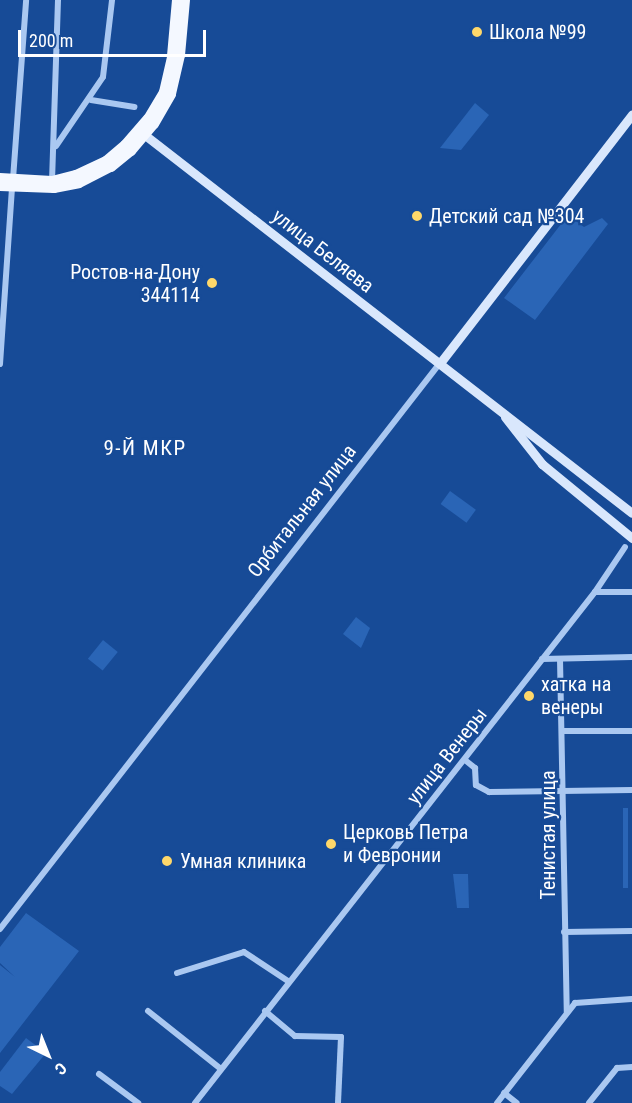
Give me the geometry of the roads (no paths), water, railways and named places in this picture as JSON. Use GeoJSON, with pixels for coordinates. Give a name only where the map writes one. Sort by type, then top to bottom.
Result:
{"type":"FeatureCollection","features":[{"type":"Feature","properties":{"kind":"main road"},"geometry":{"type":"LineString","coordinates":[[142,133],[169,75],[177,0]]}},
{"type":"Feature","properties":{"kind":"main road"},"geometry":{"type":"LineString","coordinates":[[0,178],[13,183],[54,188],[79,183],[108,164],[142,133],[164,110],[176,76],[184,0]]}},
{"type":"Feature","properties":{"kind":"main road","name":"Орбитальная улица"},"geometry":{"type":"LineString","coordinates":[[440,363],[632,115]]}},
{"type":"Feature","properties":{"kind":"main road","name":"улица Беляева"},"geometry":{"type":"LineString","coordinates":[[142,133],[632,513]]}},
{"type":"Feature","properties":{"kind":"main road"},"geometry":{"type":"LineString","coordinates":[[0,186],[52,181],[108,164]]}},
{"type":"Feature","properties":{"kind":"main road"},"geometry":{"type":"LineString","coordinates":[[501,410],[523,444],[632,538]]}},
{"type":"Feature","properties":{"kind":"main road"},"geometry":{"type":"LineString","coordinates":[[591,504],[598,496],[611,497]]}},
{"type":"Feature","properties":{"kind":"street"},"geometry":{"type":"LineString","coordinates":[[0,364],[26,0]]}},
{"type":"Feature","properties":{"kind":"street"},"geometry":{"type":"LineString","coordinates":[[52,181],[56,147],[58,0]]}},
{"type":"Feature","properties":{"kind":"street"},"geometry":{"type":"LineString","coordinates":[[56,147],[91,100],[103,77],[112,0]]}},
{"type":"Feature","properties":{"kind":"street"},"geometry":{"type":"LineString","coordinates":[[91,100],[134,107]]}},
{"type":"Feature","properties":{"kind":"street","name":"Орбитальная улица"},"geometry":{"type":"LineString","coordinates":[[0,929],[440,363]]}},
{"type":"Feature","properties":{"kind":"street","name":"улица Венеры"},"geometry":{"type":"LineString","coordinates":[[195,1103],[288,981],[465,760],[595,592],[625,547]]}},
{"type":"Feature","properties":{"kind":"street"},"geometry":{"type":"LineString","coordinates":[[595,592],[632,592]]}},
{"type":"Feature","properties":{"kind":"street"},"geometry":{"type":"LineString","coordinates":[[542,659],[632,657]]}},
{"type":"Feature","properties":{"kind":"street","name":"Тенистая улица"},"geometry":{"type":"LineString","coordinates":[[560,659],[564,731],[562,791],[567,1012]]}},
{"type":"Feature","properties":{"kind":"street"},"geometry":{"type":"LineString","coordinates":[[564,731],[632,731]]}},
{"type":"Feature","properties":{"kind":"street"},"geometry":{"type":"LineString","coordinates":[[465,760],[475,768],[476,784],[489,792],[632,790]]}},
{"type":"Feature","properties":{"kind":"street"},"geometry":{"type":"LineString","coordinates":[[564,932],[632,931]]}},
{"type":"Feature","properties":{"kind":"street"},"geometry":{"type":"LineString","coordinates":[[177,973],[244,952],[288,981]]}},
{"type":"Feature","properties":{"kind":"street"},"geometry":{"type":"LineString","coordinates":[[497,1103],[567,1012],[579,1001],[632,999]]}},
{"type":"Feature","properties":{"kind":"street"},"geometry":{"type":"LineString","coordinates":[[148,1011],[221,1069]]}},
{"type":"Feature","properties":{"kind":"street"},"geometry":{"type":"LineString","coordinates":[[265,1011],[295,1036],[341,1037],[338,1103]]}},
{"type":"Feature","properties":{"kind":"street"},"geometry":{"type":"LineString","coordinates":[[590,1103],[617,1068],[632,1067]]}},
{"type":"Feature","properties":{"kind":"street"},"geometry":{"type":"LineString","coordinates":[[99,1074],[138,1103]]}},
{"type":"Feature","properties":{"kind":"street"},"geometry":{"type":"LineString","coordinates":[[504,1093],[517,1103]]}},
{"type":"Feature","properties":{"kind":"place","name":"Школа №99"},"geometry":{"type":"Point","coordinates":[477,32]}},
{"type":"Feature","properties":{"kind":"place","name":"Детский сад №304"},"geometry":{"type":"Point","coordinates":[417,216]}},
{"type":"Feature","properties":{"kind":"place","name":"Ростов-на-Дону 344114"},"geometry":{"type":"Point","coordinates":[212,283]}},
{"type":"Feature","properties":{"kind":"place","name":"хатка на венеры"},"geometry":{"type":"Point","coordinates":[529,696]}},
{"type":"Feature","properties":{"kind":"place","name":"Церковь Петра и Февронии"},"geometry":{"type":"Point","coordinates":[331,844]}},
{"type":"Feature","properties":{"kind":"place","name":"Умная клиника"},"geometry":{"type":"Point","coordinates":[167,861]}},
{"type":"Feature","properties":{"kind":"district","name":"9-Й МКР"},"geometry":{"type":"Point","coordinates":[145,448]}}]}
